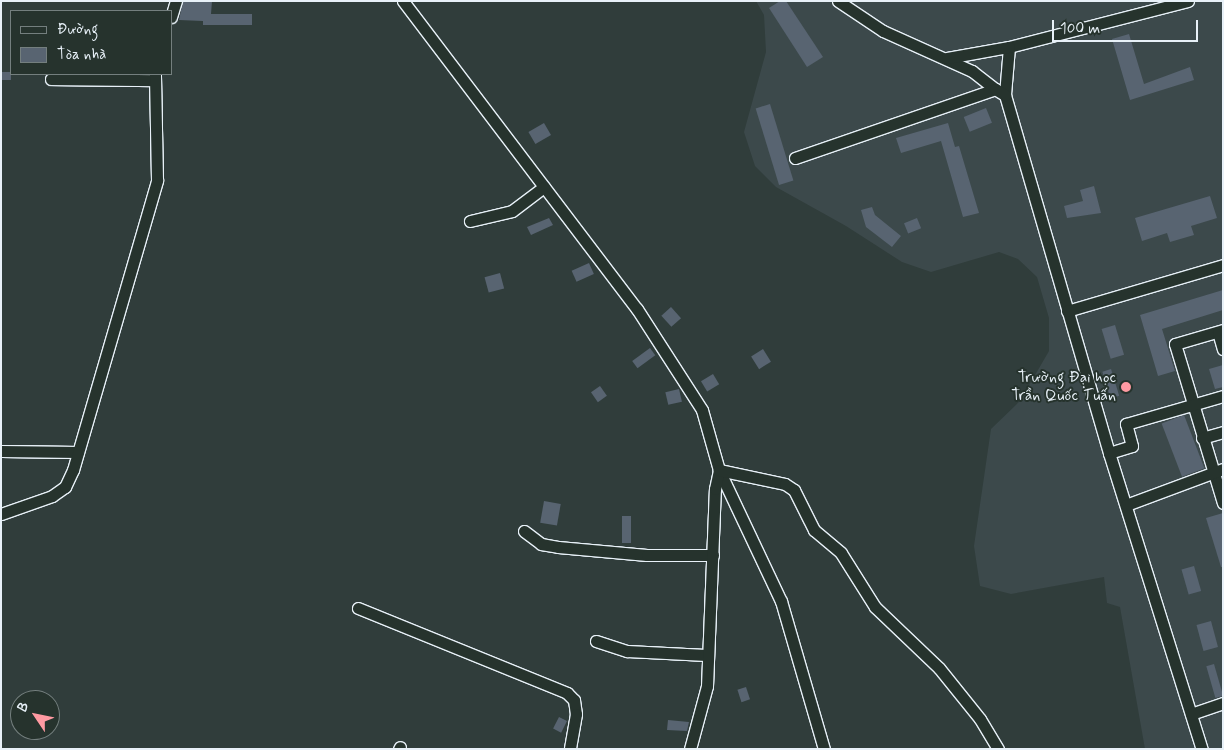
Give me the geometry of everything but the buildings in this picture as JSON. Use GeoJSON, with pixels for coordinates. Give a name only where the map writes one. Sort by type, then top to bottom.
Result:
{"type":"FeatureCollection","features":[{"type":"Feature","properties":{"kind":"street"},"geometry":{"type":"LineString","coordinates":[[172,14],[176,1]]}},
{"type":"Feature","properties":{"kind":"street"},"geometry":{"type":"LineString","coordinates":[[403,1],[637,309],[702,410],[719,470],[781,602],[824,749]]}},
{"type":"Feature","properties":{"kind":"street"},"geometry":{"type":"LineString","coordinates":[[838,1],[883,31],[972,71],[1000,92]]}},
{"type":"Feature","properties":{"kind":"street"},"geometry":{"type":"LineString","coordinates":[[946,58],[1009,47],[1188,1]]}},
{"type":"Feature","properties":{"kind":"street"},"geometry":{"type":"LineString","coordinates":[[1009,47],[1000,92],[1109,452],[1202,749]]}},
{"type":"Feature","properties":{"kind":"street"},"geometry":{"type":"LineString","coordinates":[[1,514],[58,492],[68,482],[157,180],[155,77],[51,79]]}},
{"type":"Feature","properties":{"kind":"street"},"geometry":{"type":"LineString","coordinates":[[795,158],[1000,92]]}},
{"type":"Feature","properties":{"kind":"street"},"geometry":{"type":"LineString","coordinates":[[470,221],[512,211],[544,187]]}},
{"type":"Feature","properties":{"kind":"street"},"geometry":{"type":"LineString","coordinates":[[1067,311],[1223,265]]}},
{"type":"Feature","properties":{"kind":"street"},"geometry":{"type":"LineString","coordinates":[[1223,349],[1220,331],[1174,344],[1202,438],[1218,470],[1223,503]]}},
{"type":"Feature","properties":{"kind":"street"},"geometry":{"type":"LineString","coordinates":[[1109,452],[1132,446],[1126,424],[1223,396]]}},
{"type":"Feature","properties":{"kind":"street"},"geometry":{"type":"LineString","coordinates":[[1202,438],[1223,432]]}},
{"type":"Feature","properties":{"kind":"street"},"geometry":{"type":"LineString","coordinates":[[1,451],[78,452]]}},
{"type":"Feature","properties":{"kind":"street"},"geometry":{"type":"LineString","coordinates":[[690,749],[707,686],[706,655],[713,555],[715,489],[719,470]]}},
{"type":"Feature","properties":{"kind":"street"},"geometry":{"type":"LineString","coordinates":[[719,470],[786,484],[794,490],[814,530],[841,553],[875,607],[939,668],[980,719],[998,749]]}},
{"type":"Feature","properties":{"kind":"street"},"geometry":{"type":"LineString","coordinates":[[1126,506],[1218,470]]}},
{"type":"Feature","properties":{"kind":"street"},"geometry":{"type":"LineString","coordinates":[[524,531],[541,544],[558,547],[620,550],[647,555],[713,555]]}},
{"type":"Feature","properties":{"kind":"street"},"geometry":{"type":"LineString","coordinates":[[358,608],[567,693],[574,700],[576,714],[570,749]]}},
{"type":"Feature","properties":{"kind":"street"},"geometry":{"type":"LineString","coordinates":[[596,641],[627,651],[706,655]]}},
{"type":"Feature","properties":{"kind":"street"},"geometry":{"type":"LineString","coordinates":[[1191,714],[1223,704]]}},
{"type":"Feature","properties":{"kind":"shaded area","name":"Trường Đại học Trần Quốc Tuấn"},"geometry":{"type":"Polygon","coordinates":[[[756,1],[1223,1],[1223,749],[1145,749],[1120,607],[1107,603],[1104,577],[1011,594],[980,586],[974,546],[991,429],[1020,401],[1049,351],[1049,318],[1037,277],[1018,259],[999,252],[931,272],[902,262],[846,226],[776,187],[755,166],[744,132],[766,52],[764,15],[756,1]]]}},
{"type":"Feature","properties":{"kind":"place","name":"Trường Đại học Trần Quốc Tuấn"},"geometry":{"type":"Point","coordinates":[1126,387]}}]}
